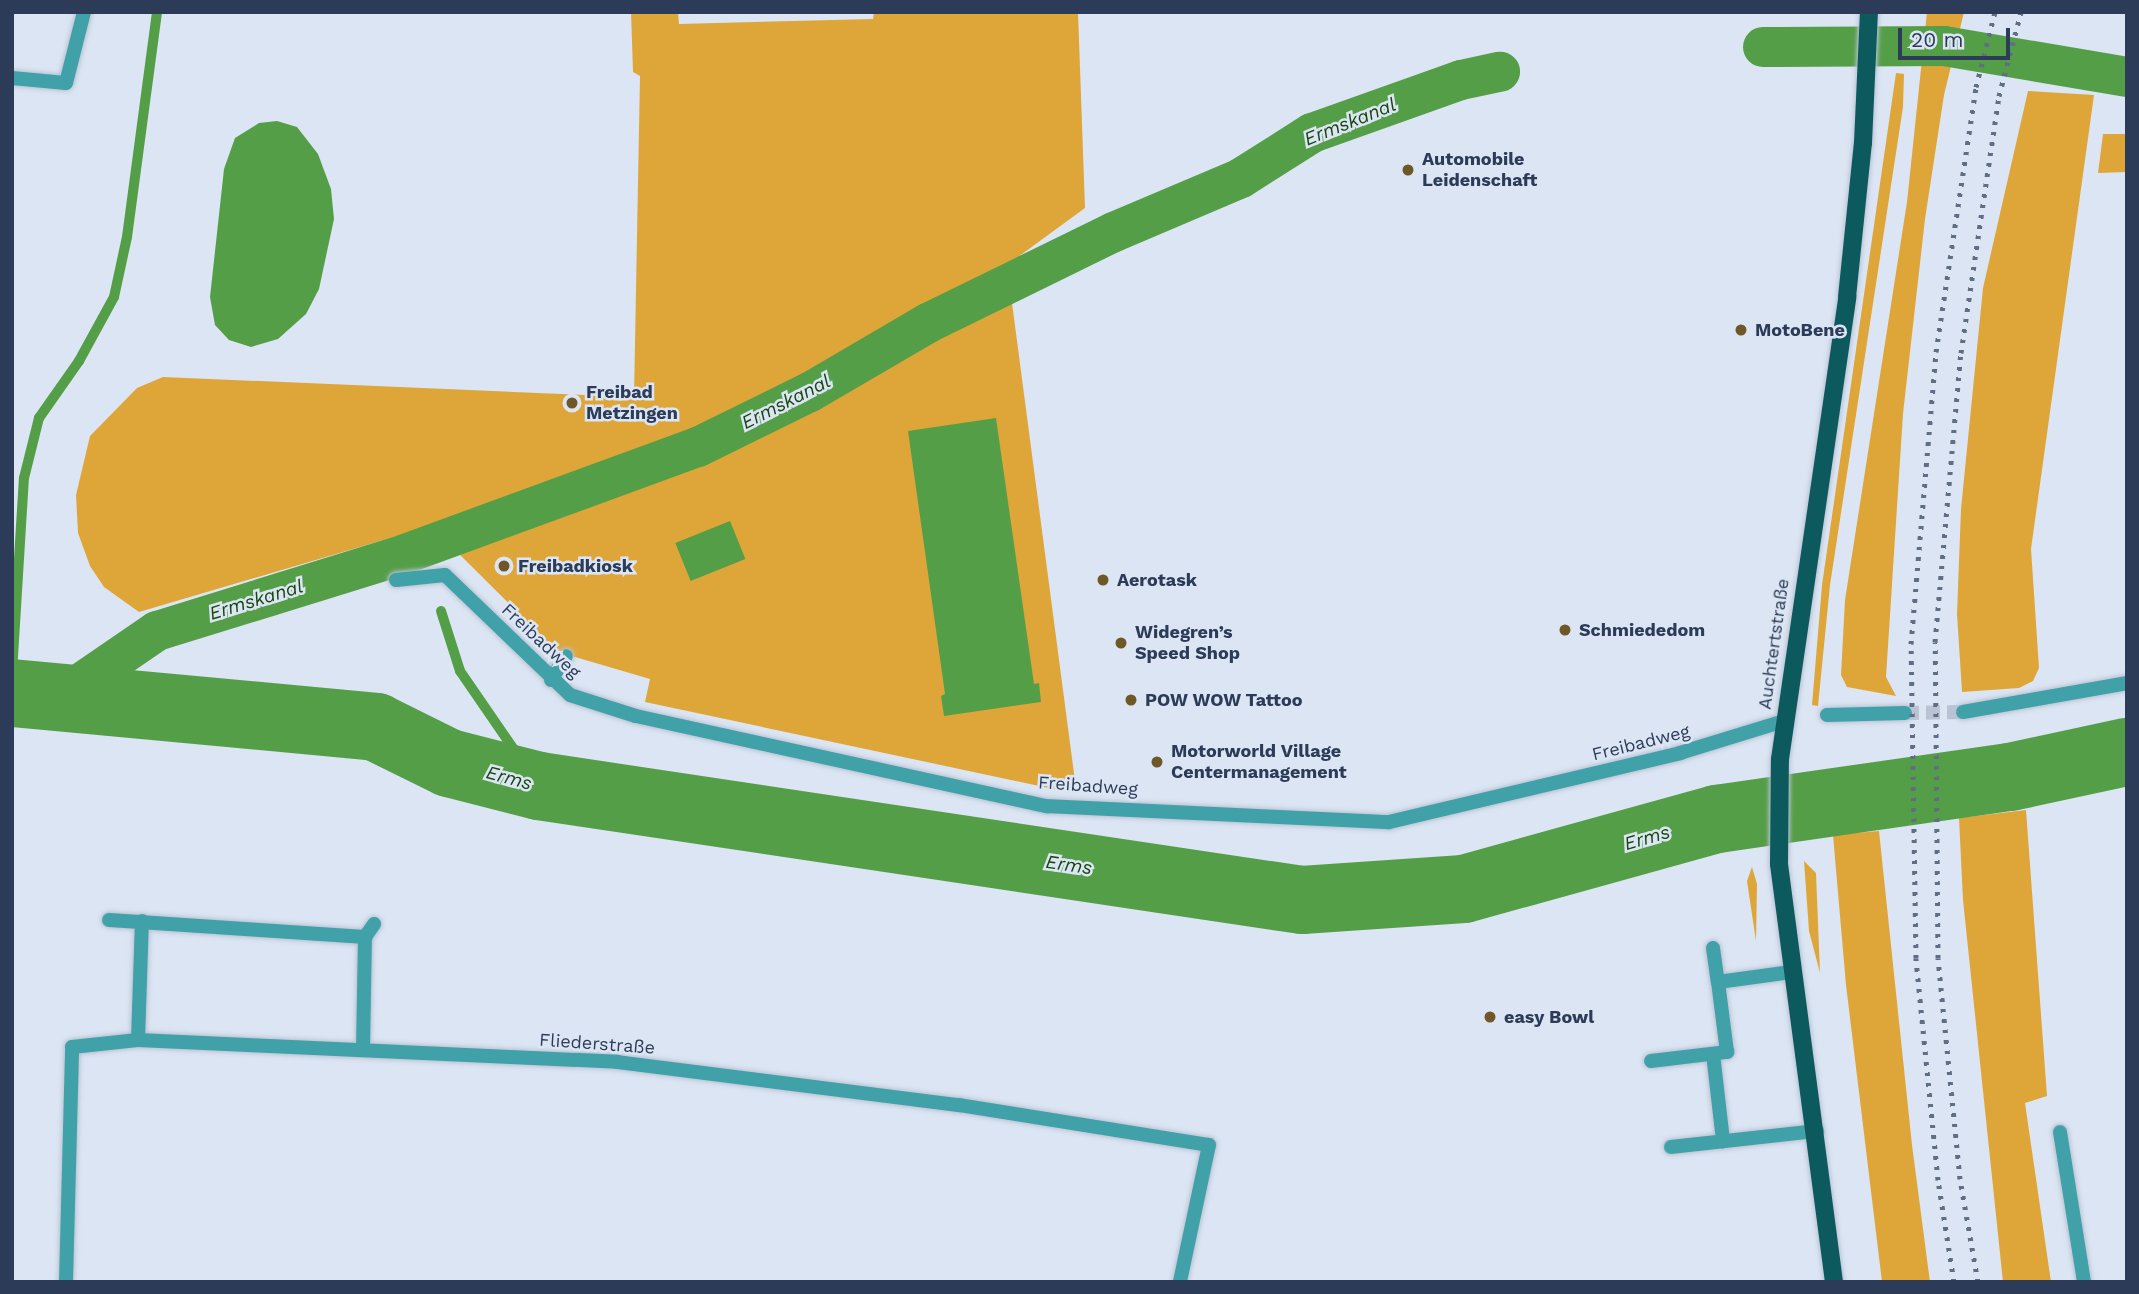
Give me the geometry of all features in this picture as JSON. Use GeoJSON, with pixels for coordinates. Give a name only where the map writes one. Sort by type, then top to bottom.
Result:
{"type":"FeatureCollection","features":[{"type":"Feature","properties":{"kind":"main road","name":"Auchtertstraße"},"geometry":{"type":"LineString","coordinates":[[1834,1282],[1817,1131],[1791,972],[1779,864],[1780,759],[1847,297],[1867,95],[1868,15]]}},
{"type":"Feature","properties":{"kind":"street"},"geometry":{"type":"LineString","coordinates":[[12,78],[66,83],[84,12]]}},
{"type":"Feature","properties":{"kind":"street","name":"Freibadweg"},"geometry":{"type":"LineString","coordinates":[[396,580],[445,575],[551,680],[570,695],[606,708],[1047,806],[1390,822],[1680,753],[1784,721]]}},
{"type":"Feature","properties":{"kind":"street"},"geometry":{"type":"LineString","coordinates":[[551,680],[566,656]]}},
{"type":"Feature","properties":{"kind":"street"},"geometry":{"type":"LineString","coordinates":[[1964,712],[2127,683]]}},
{"type":"Feature","properties":{"kind":"street"},"geometry":{"type":"LineString","coordinates":[[1827,715],[1905,713]]}},
{"type":"Feature","properties":{"kind":"street"},"geometry":{"type":"LineString","coordinates":[[109,920],[365,937]]}},
{"type":"Feature","properties":{"kind":"street"},"geometry":{"type":"LineString","coordinates":[[138,1040],[142,921]]}},
{"type":"Feature","properties":{"kind":"street"},"geometry":{"type":"LineString","coordinates":[[363,1050],[365,937],[374,924]]}},
{"type":"Feature","properties":{"kind":"street"},"geometry":{"type":"LineString","coordinates":[[1651,1061],[1727,1052],[1713,948]]}},
{"type":"Feature","properties":{"kind":"street"},"geometry":{"type":"LineString","coordinates":[[1718,982],[1791,972]]}},
{"type":"Feature","properties":{"kind":"street","name":"Fliederstraße"},"geometry":{"type":"LineString","coordinates":[[66,1282],[72,1047],[138,1040],[617,1062],[959,1105],[1209,1145],[1180,1282]]}},
{"type":"Feature","properties":{"kind":"street"},"geometry":{"type":"LineString","coordinates":[[1713,1054],[1723,1142]]}},
{"type":"Feature","properties":{"kind":"street"},"geometry":{"type":"LineString","coordinates":[[1671,1147],[1817,1131]]}},
{"type":"Feature","properties":{"kind":"street"},"geometry":{"type":"LineString","coordinates":[[2060,1132],[2084,1282]]}},
{"type":"Feature","properties":{"kind":"shaded area","name":"Freibad Metzingen"},"geometry":{"type":"Polygon","coordinates":[[[631,12],[678,12],[679,24],[873,19],[874,12],[1078,12],[1085,208],[1007,265],[1075,781],[1058,790],[645,702],[650,679],[558,652],[431,526],[139,612],[104,587],[90,566],[78,533],[76,495],[90,436],[137,388],[163,377],[634,397],[640,76],[633,72],[631,12]]]}},
{"type":"Feature","properties":{"kind":"shaded area"},"geometry":{"type":"Polygon","coordinates":[[[1927,12],[1964,12],[1944,95],[1925,219],[1903,414],[1886,677],[1896,696],[1847,687],[1841,675],[1845,600],[1907,202],[1927,12]]]}},
{"type":"Feature","properties":{"kind":"shaded area"},"geometry":{"type":"Polygon","coordinates":[[[1896,73],[1904,74],[1903,107],[1830,585],[1818,706],[1812,705],[1822,585],[1896,73]]]}},
{"type":"Feature","properties":{"kind":"shaded area"},"geometry":{"type":"Polygon","coordinates":[[[2028,91],[2094,95],[2031,549],[2039,668],[2033,681],[2019,688],[1962,692],[1957,614],[1961,509],[1983,288],[2028,91]]]}},
{"type":"Feature","properties":{"kind":"shaded area"},"geometry":{"type":"Polygon","coordinates":[[[277,121],[297,127],[318,154],[331,189],[334,219],[319,289],[306,314],[278,339],[251,347],[229,340],[215,325],[210,297],[224,169],[235,138],[259,123],[277,121]]]}},
{"type":"Feature","properties":{"kind":"shaded area"},"geometry":{"type":"Polygon","coordinates":[[[2103,134],[2127,134],[2127,172],[2098,173],[2103,134]]]}},
{"type":"Feature","properties":{"kind":"shaded area"},"geometry":{"type":"Polygon","coordinates":[[[996,418],[1034,684],[1039,683],[1041,702],[944,716],[941,696],[945,694],[908,431],[996,418]]]}},
{"type":"Feature","properties":{"kind":"shaded area"},"geometry":{"type":"Polygon","coordinates":[[[730,521],[745,559],[691,581],[675,543],[730,521]]]}},
{"type":"Feature","properties":{"kind":"shaded area"},"geometry":{"type":"Polygon","coordinates":[[[2026,810],[2047,1096],[2025,1103],[2051,1282],[2003,1282],[1963,900],[1959,818],[2026,810]]]}},
{"type":"Feature","properties":{"kind":"shaded area"},"geometry":{"type":"Polygon","coordinates":[[[1879,831],[1912,1145],[1930,1282],[1882,1282],[1846,985],[1833,835],[1879,831]]]}},
{"type":"Feature","properties":{"kind":"shaded area"},"geometry":{"type":"Polygon","coordinates":[[[1804,861],[1816,873],[1820,973],[1809,931],[1804,861]]]}},
{"type":"Feature","properties":{"kind":"shaded area"},"geometry":{"type":"Polygon","coordinates":[[[1752,867],[1757,884],[1756,941],[1747,881],[1752,867]]]}},
{"type":"Feature","properties":{"kind":"waterway"},"geometry":{"type":"LineString","coordinates":[[12,673],[24,478],[39,418],[79,361],[114,297],[127,237],[157,12]]}},
{"type":"Feature","properties":{"kind":"waterway","name":"Ermskanal"},"geometry":{"type":"LineString","coordinates":[[1763,47],[1944,46],[2127,77]]}},
{"type":"Feature","properties":{"kind":"waterway","name":"Ermskanal"},"geometry":{"type":"LineString","coordinates":[[59,698],[157,631],[405,554],[698,447],[810,392],[928,323],[1114,232],[1241,178],[1312,133],[1461,80],[1500,72]]}},
{"type":"Feature","properties":{"kind":"waterway"},"geometry":{"type":"LineString","coordinates":[[441,611],[460,671],[539,786]]}},
{"type":"Feature","properties":{"kind":"waterway","name":"Erms"},"geometry":{"type":"LineString","coordinates":[[12,693],[376,727],[449,763],[539,786],[1302,900],[1464,889],[1717,819],[2010,777],[2127,752]]}},
{"type":"Feature","properties":{"kind":"tunnel"},"geometry":{"type":"LineString","coordinates":[[1905,713],[1963,712]]}},
{"type":"Feature","properties":{"kind":"railway"},"geometry":{"type":"LineString","coordinates":[[1954,1282],[1938,1180],[1916,958],[1911,644],[1936,352],[1976,87],[1995,12]]}},
{"type":"Feature","properties":{"kind":"railway"},"geometry":{"type":"LineString","coordinates":[[1978,1282],[1960,1179],[1938,958],[1935,642],[1961,353],[1999,96],[2021,12]]}},
{"type":"Feature","properties":{"kind":"place","name":"Automobile Leidenschaft"},"geometry":{"type":"Point","coordinates":[1408,170]}},
{"type":"Feature","properties":{"kind":"place","name":"MotoBene"},"geometry":{"type":"Point","coordinates":[1741,330]}},
{"type":"Feature","properties":{"kind":"place","name":"Freibad Metzingen"},"geometry":{"type":"Point","coordinates":[572,403]}},
{"type":"Feature","properties":{"kind":"place","name":"Freibadkiosk"},"geometry":{"type":"Point","coordinates":[504,566]}},
{"type":"Feature","properties":{"kind":"place","name":"Aerotask"},"geometry":{"type":"Point","coordinates":[1103,580]}},
{"type":"Feature","properties":{"kind":"place","name":"Schmiededom"},"geometry":{"type":"Point","coordinates":[1565,630]}},
{"type":"Feature","properties":{"kind":"place","name":"Widegren’s Speed Shop"},"geometry":{"type":"Point","coordinates":[1121,643]}},
{"type":"Feature","properties":{"kind":"place","name":"POW WOW Tattoo"},"geometry":{"type":"Point","coordinates":[1131,700]}},
{"type":"Feature","properties":{"kind":"place","name":"Motorworld Village Centermanagement"},"geometry":{"type":"Point","coordinates":[1157,762]}},
{"type":"Feature","properties":{"kind":"place","name":"easy Bowl"},"geometry":{"type":"Point","coordinates":[1490,1017]}}]}
